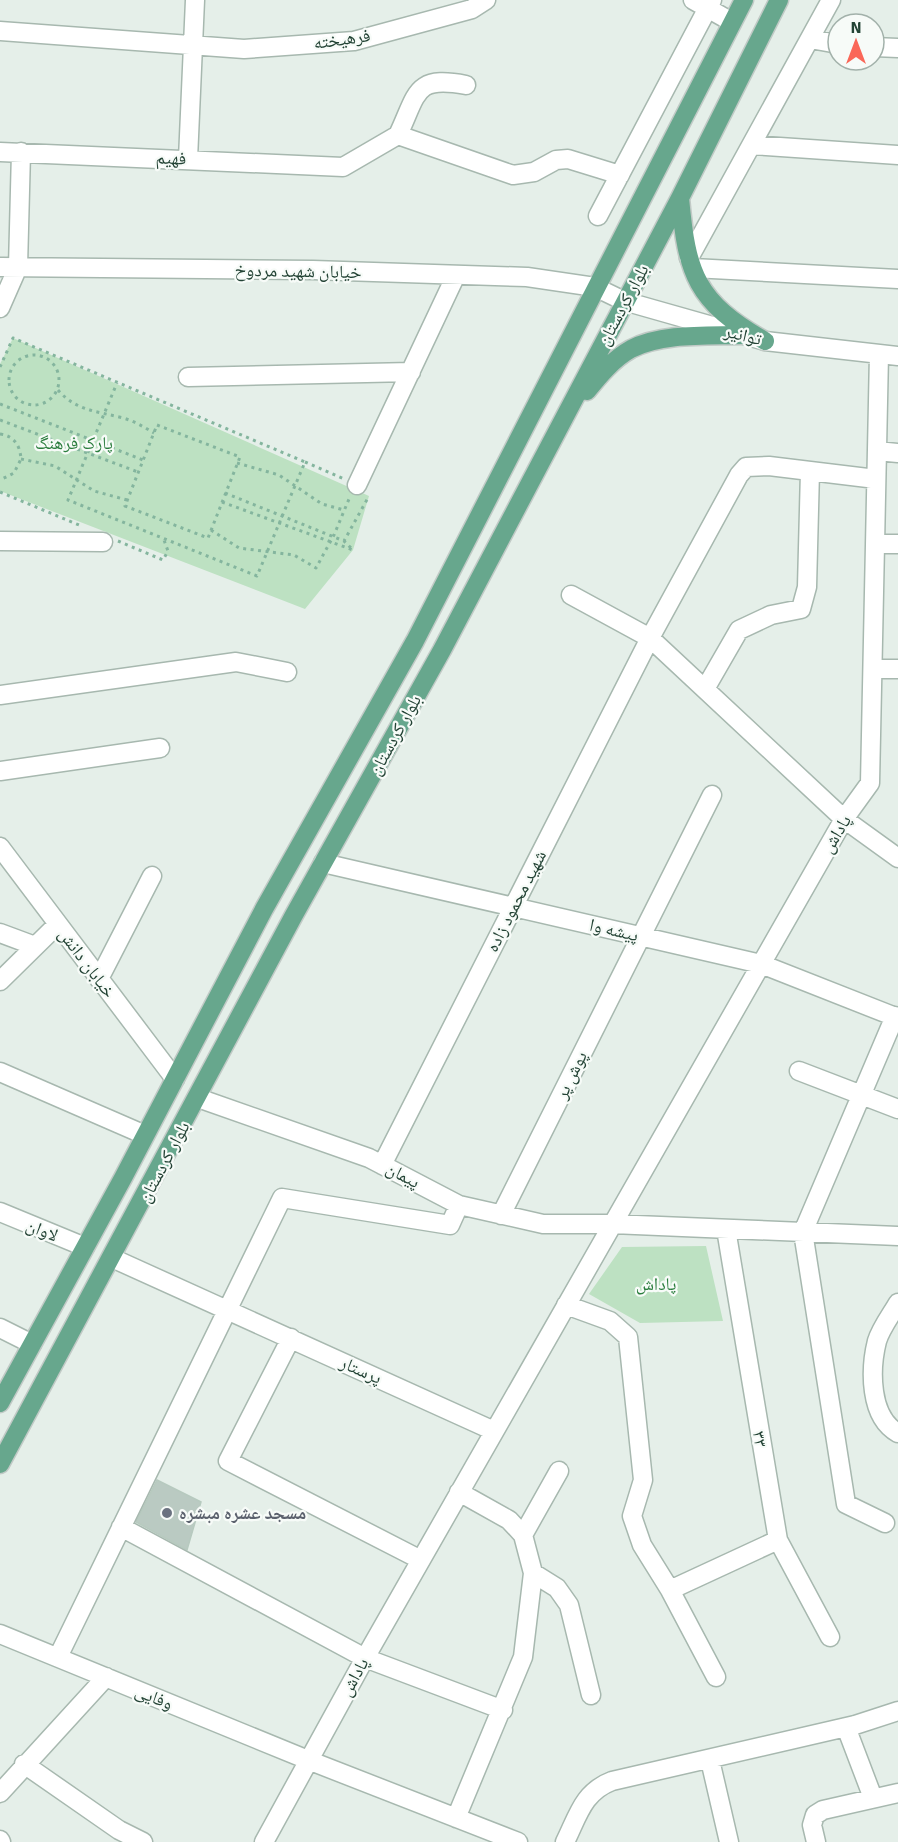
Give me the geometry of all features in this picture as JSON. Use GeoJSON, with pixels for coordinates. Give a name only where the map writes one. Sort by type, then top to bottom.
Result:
{"type":"FeatureCollection","features":[{"type":"Feature","properties":{"kind":"main road","name":"بلوار کردستان"},"geometry":{"type":"LineString","coordinates":[[0,1402],[146,1135],[264,909],[415,641],[744,0]]}},
{"type":"Feature","properties":{"kind":"main road","name":"بلوار کردستان"},"geometry":{"type":"LineString","coordinates":[[0,1464],[323,863],[442,650],[568,412],[624,300],[680,198],[779,0]]}},
{"type":"Feature","properties":{"kind":"main road"},"geometry":{"type":"LineString","coordinates":[[680,198],[691,263],[716,309],[765,341]]}},
{"type":"Feature","properties":{"kind":"main road"},"geometry":{"type":"LineString","coordinates":[[568,412],[604,371],[631,349],[662,340],[741,335]]}},
{"type":"Feature","properties":{"kind":"street"},"geometry":{"type":"LineString","coordinates":[[188,159],[195,0]]}},
{"type":"Feature","properties":{"kind":"street","name":"فرهیخته"},"geometry":{"type":"LineString","coordinates":[[0,31],[193,44],[244,50],[354,41],[472,9],[486,0]]}},
{"type":"Feature","properties":{"kind":"street"},"geometry":{"type":"LineString","coordinates":[[831,0],[691,263],[898,279]]}},
{"type":"Feature","properties":{"kind":"street"},"geometry":{"type":"LineString","coordinates":[[598,216],[704,3],[732,22]]}},
{"type":"Feature","properties":{"kind":"street"},"geometry":{"type":"LineString","coordinates":[[810,39],[826,42]]}},
{"type":"Feature","properties":{"kind":"street"},"geometry":{"type":"LineString","coordinates":[[466,85],[442,81],[428,83],[420,90],[398,135],[513,175],[524,175],[556,159],[568,159],[620,175]]}},
{"type":"Feature","properties":{"kind":"street","name":"فهیم"},"geometry":{"type":"LineString","coordinates":[[0,152],[343,167],[398,135]]}},
{"type":"Feature","properties":{"kind":"street"},"geometry":{"type":"LineString","coordinates":[[752,145],[898,155]]}},
{"type":"Feature","properties":{"kind":"street"},"geometry":{"type":"LineString","coordinates":[[0,308],[9,267],[21,152]]}},
{"type":"Feature","properties":{"kind":"street","name":"خیابان شهید مردوخ"},"geometry":{"type":"LineString","coordinates":[[9,267],[313,270],[527,277],[595,287]]}},
{"type":"Feature","properties":{"kind":"street"},"geometry":{"type":"LineString","coordinates":[[357,485],[456,275]]}},
{"type":"Feature","properties":{"kind":"street","name":"توانیر"},"geometry":{"type":"LineString","coordinates":[[595,287],[624,300],[765,341],[898,356]]}},
{"type":"Feature","properties":{"kind":"street","name":"پاداش"},"geometry":{"type":"LineString","coordinates":[[264,1842],[365,1658],[843,819],[870,783],[879,354]]}},
{"type":"Feature","properties":{"kind":"street"},"geometry":{"type":"LineString","coordinates":[[188,377],[411,372]]}},
{"type":"Feature","properties":{"kind":"street"},"geometry":{"type":"LineString","coordinates":[[877,451],[898,453]]}},
{"type":"Feature","properties":{"kind":"street","name":"شهید محمود زاده"},"geometry":{"type":"LineString","coordinates":[[382,1165],[650,638],[739,475],[746,467],[757,466],[810,471]]}},
{"type":"Feature","properties":{"kind":"street"},"geometry":{"type":"LineString","coordinates":[[705,689],[739,630],[771,615],[801,609],[807,587],[810,471],[876,479]]}},
{"type":"Feature","properties":{"kind":"street"},"geometry":{"type":"LineString","coordinates":[[0,541],[102,542]]}},
{"type":"Feature","properties":{"kind":"street"},"geometry":{"type":"LineString","coordinates":[[875,544],[898,544]]}},
{"type":"Feature","properties":{"kind":"street"},"geometry":{"type":"LineString","coordinates":[[571,595],[650,638],[843,819],[898,858]]}},
{"type":"Feature","properties":{"kind":"street"},"geometry":{"type":"LineString","coordinates":[[0,695],[236,662],[287,672]]}},
{"type":"Feature","properties":{"kind":"street"},"geometry":{"type":"LineString","coordinates":[[873,669],[898,669]]}},
{"type":"Feature","properties":{"kind":"street"},"geometry":{"type":"LineString","coordinates":[[0,771],[160,748]]}},
{"type":"Feature","properties":{"kind":"street","name":"پوش پر"},"geometry":{"type":"LineString","coordinates":[[501,1215],[712,795]]}},
{"type":"Feature","properties":{"kind":"street","name":"خیابان دانش"},"geometry":{"type":"LineString","coordinates":[[0,847],[175,1079]]}},
{"type":"Feature","properties":{"kind":"street","name":"پیشه وا"},"geometry":{"type":"LineString","coordinates":[[323,863],[761,964],[896,1017]]}},
{"type":"Feature","properties":{"kind":"street"},"geometry":{"type":"LineString","coordinates":[[99,979],[152,876]]}},
{"type":"Feature","properties":{"kind":"street"},"geometry":{"type":"LineString","coordinates":[[0,981],[57,924]]}},
{"type":"Feature","properties":{"kind":"street"},"geometry":{"type":"LineString","coordinates":[[0,933],[35,946]]}},
{"type":"Feature","properties":{"kind":"street"},"geometry":{"type":"LineString","coordinates":[[885,1522],[846,1504],[803,1232],[896,1017]]}},
{"type":"Feature","properties":{"kind":"street"},"geometry":{"type":"LineString","coordinates":[[799,1071],[898,1109]]}},
{"type":"Feature","properties":{"kind":"street"},"geometry":{"type":"LineString","coordinates":[[0,1072],[146,1135]]}},
{"type":"Feature","properties":{"kind":"street","name":"پیمان"},"geometry":{"type":"LineString","coordinates":[[198,1098],[382,1165],[459,1205],[543,1224],[612,1224],[898,1236]]}},
{"type":"Feature","properties":{"kind":"street"},"geometry":{"type":"LineString","coordinates":[[57,1657],[282,1198],[450,1225],[459,1205]]}},
{"type":"Feature","properties":{"kind":"street","name":"لاوان"},"geometry":{"type":"LineString","coordinates":[[0,1212],[85,1247]]}},
{"type":"Feature","properties":{"kind":"street","name":"۳۳"},"geometry":{"type":"LineString","coordinates":[[726,1229],[778,1540],[830,1637]]}},
{"type":"Feature","properties":{"kind":"street","name":"پرستار"},"geometry":{"type":"LineString","coordinates":[[112,1258],[494,1431]]}},
{"type":"Feature","properties":{"kind":"street"},"geometry":{"type":"LineString","coordinates":[[898,1304],[878,1339],[873,1365],[879,1409],[898,1433]]}},
{"type":"Feature","properties":{"kind":"street"},"geometry":{"type":"LineString","coordinates":[[566,1305],[610,1321],[628,1337],[643,1480],[632,1516],[642,1545],[670,1590],[716,1677]]}},
{"type":"Feature","properties":{"kind":"street"},"geometry":{"type":"LineString","coordinates":[[0,1328],[32,1344]]}},
{"type":"Feature","properties":{"kind":"street"},"geometry":{"type":"LineString","coordinates":[[291,1338],[228,1461],[421,1560]]}},
{"type":"Feature","properties":{"kind":"street"},"geometry":{"type":"LineString","coordinates":[[523,1536],[559,1472]]}},
{"type":"Feature","properties":{"kind":"street"},"geometry":{"type":"LineString","coordinates":[[456,1818],[503,1710],[523,1657],[532,1573],[523,1536],[509,1521],[459,1492]]}},
{"type":"Feature","properties":{"kind":"street"},"geometry":{"type":"LineString","coordinates":[[121,1527],[365,1658],[503,1710]]}},
{"type":"Feature","properties":{"kind":"street"},"geometry":{"type":"LineString","coordinates":[[670,1590],[778,1540]]}},
{"type":"Feature","properties":{"kind":"street"},"geometry":{"type":"LineString","coordinates":[[532,1573],[557,1588],[569,1605],[591,1695]]}},
{"type":"Feature","properties":{"kind":"street","name":"وفایی"},"geometry":{"type":"LineString","coordinates":[[0,1634],[308,1760],[518,1842]]}},
{"type":"Feature","properties":{"kind":"street"},"geometry":{"type":"LineString","coordinates":[[0,1793],[24,1764],[106,1677]]}},
{"type":"Feature","properties":{"kind":"street"},"geometry":{"type":"LineString","coordinates":[[565,1842],[586,1798],[595,1787],[846,1727],[898,1711]]}},
{"type":"Feature","properties":{"kind":"street"},"geometry":{"type":"LineString","coordinates":[[846,1727],[873,1798]]}},
{"type":"Feature","properties":{"kind":"street"},"geometry":{"type":"LineString","coordinates":[[710,1760],[729,1842]]}},
{"type":"Feature","properties":{"kind":"street"},"geometry":{"type":"LineString","coordinates":[[24,1764],[119,1830],[143,1842]]}},
{"type":"Feature","properties":{"kind":"street"},"geometry":{"type":"LineString","coordinates":[[816,1842],[812,1825],[815,1815],[823,1810],[898,1793]]}},
{"type":"Feature","properties":{"kind":"path"},"geometry":{"type":"LineString","coordinates":[[0,367],[13,338],[357,485],[369,496],[344,541]]}},
{"type":"Feature","properties":{"kind":"path"},"geometry":{"type":"LineString","coordinates":[[58,390],[53,397],[38,405],[22,402],[11,390],[9,382],[13,367],[25,356],[42,355],[55,365],[59,373],[58,390],[68,402],[103,414],[125,418],[154,433]]}},
{"type":"Feature","properties":{"kind":"path"},"geometry":{"type":"LineString","coordinates":[[117,383],[68,500],[257,576],[305,462]]}},
{"type":"Feature","properties":{"kind":"path"},"geometry":{"type":"LineString","coordinates":[[0,404],[143,460]]}},
{"type":"Feature","properties":{"kind":"path"},"geometry":{"type":"LineString","coordinates":[[0,420],[139,472]]}},
{"type":"Feature","properties":{"kind":"path"},"geometry":{"type":"LineString","coordinates":[[157,425],[240,457],[208,538],[125,506],[154,433],[157,425]]}},
{"type":"Feature","properties":{"kind":"path"},"geometry":{"type":"LineString","coordinates":[[0,434],[11,437],[17,443],[21,459],[14,473],[0,480]]}},
{"type":"Feature","properties":{"kind":"path"},"geometry":{"type":"LineString","coordinates":[[21,459],[56,466],[77,477],[94,490],[128,500]]}},
{"type":"Feature","properties":{"kind":"path"},"geometry":{"type":"LineString","coordinates":[[237,463],[279,475],[322,504],[344,510]]}},
{"type":"Feature","properties":{"kind":"path"},"geometry":{"type":"LineString","coordinates":[[211,530],[239,548],[294,555],[316,567],[357,485]]}},
{"type":"Feature","properties":{"kind":"path"},"geometry":{"type":"LineString","coordinates":[[222,502],[353,550],[334,535],[225,493]]}},
{"type":"Feature","properties":{"kind":"green space","name":"پارک فرهنگ"},"geometry":{"type":"Polygon","coordinates":[[[13,338],[369,496],[353,550],[305,609],[0,491],[0,364],[13,338]]]}},
{"type":"Feature","properties":{"kind":"green space","name":"پاداش"},"geometry":{"type":"Polygon","coordinates":[[[706,1246],[723,1321],[640,1323],[589,1294],[622,1247],[706,1246]]]}},
{"type":"Feature","properties":{"kind":"building","name":"مسجد عشره مبشره"},"geometry":{"type":"Polygon","coordinates":[[[157,1480],[201,1502],[187,1550],[136,1522],[157,1480]]]}},
{"type":"Feature","properties":{"kind":"place","name":"مسجد عشره مبشره"},"geometry":{"type":"Point","coordinates":[167,1513]}}]}
